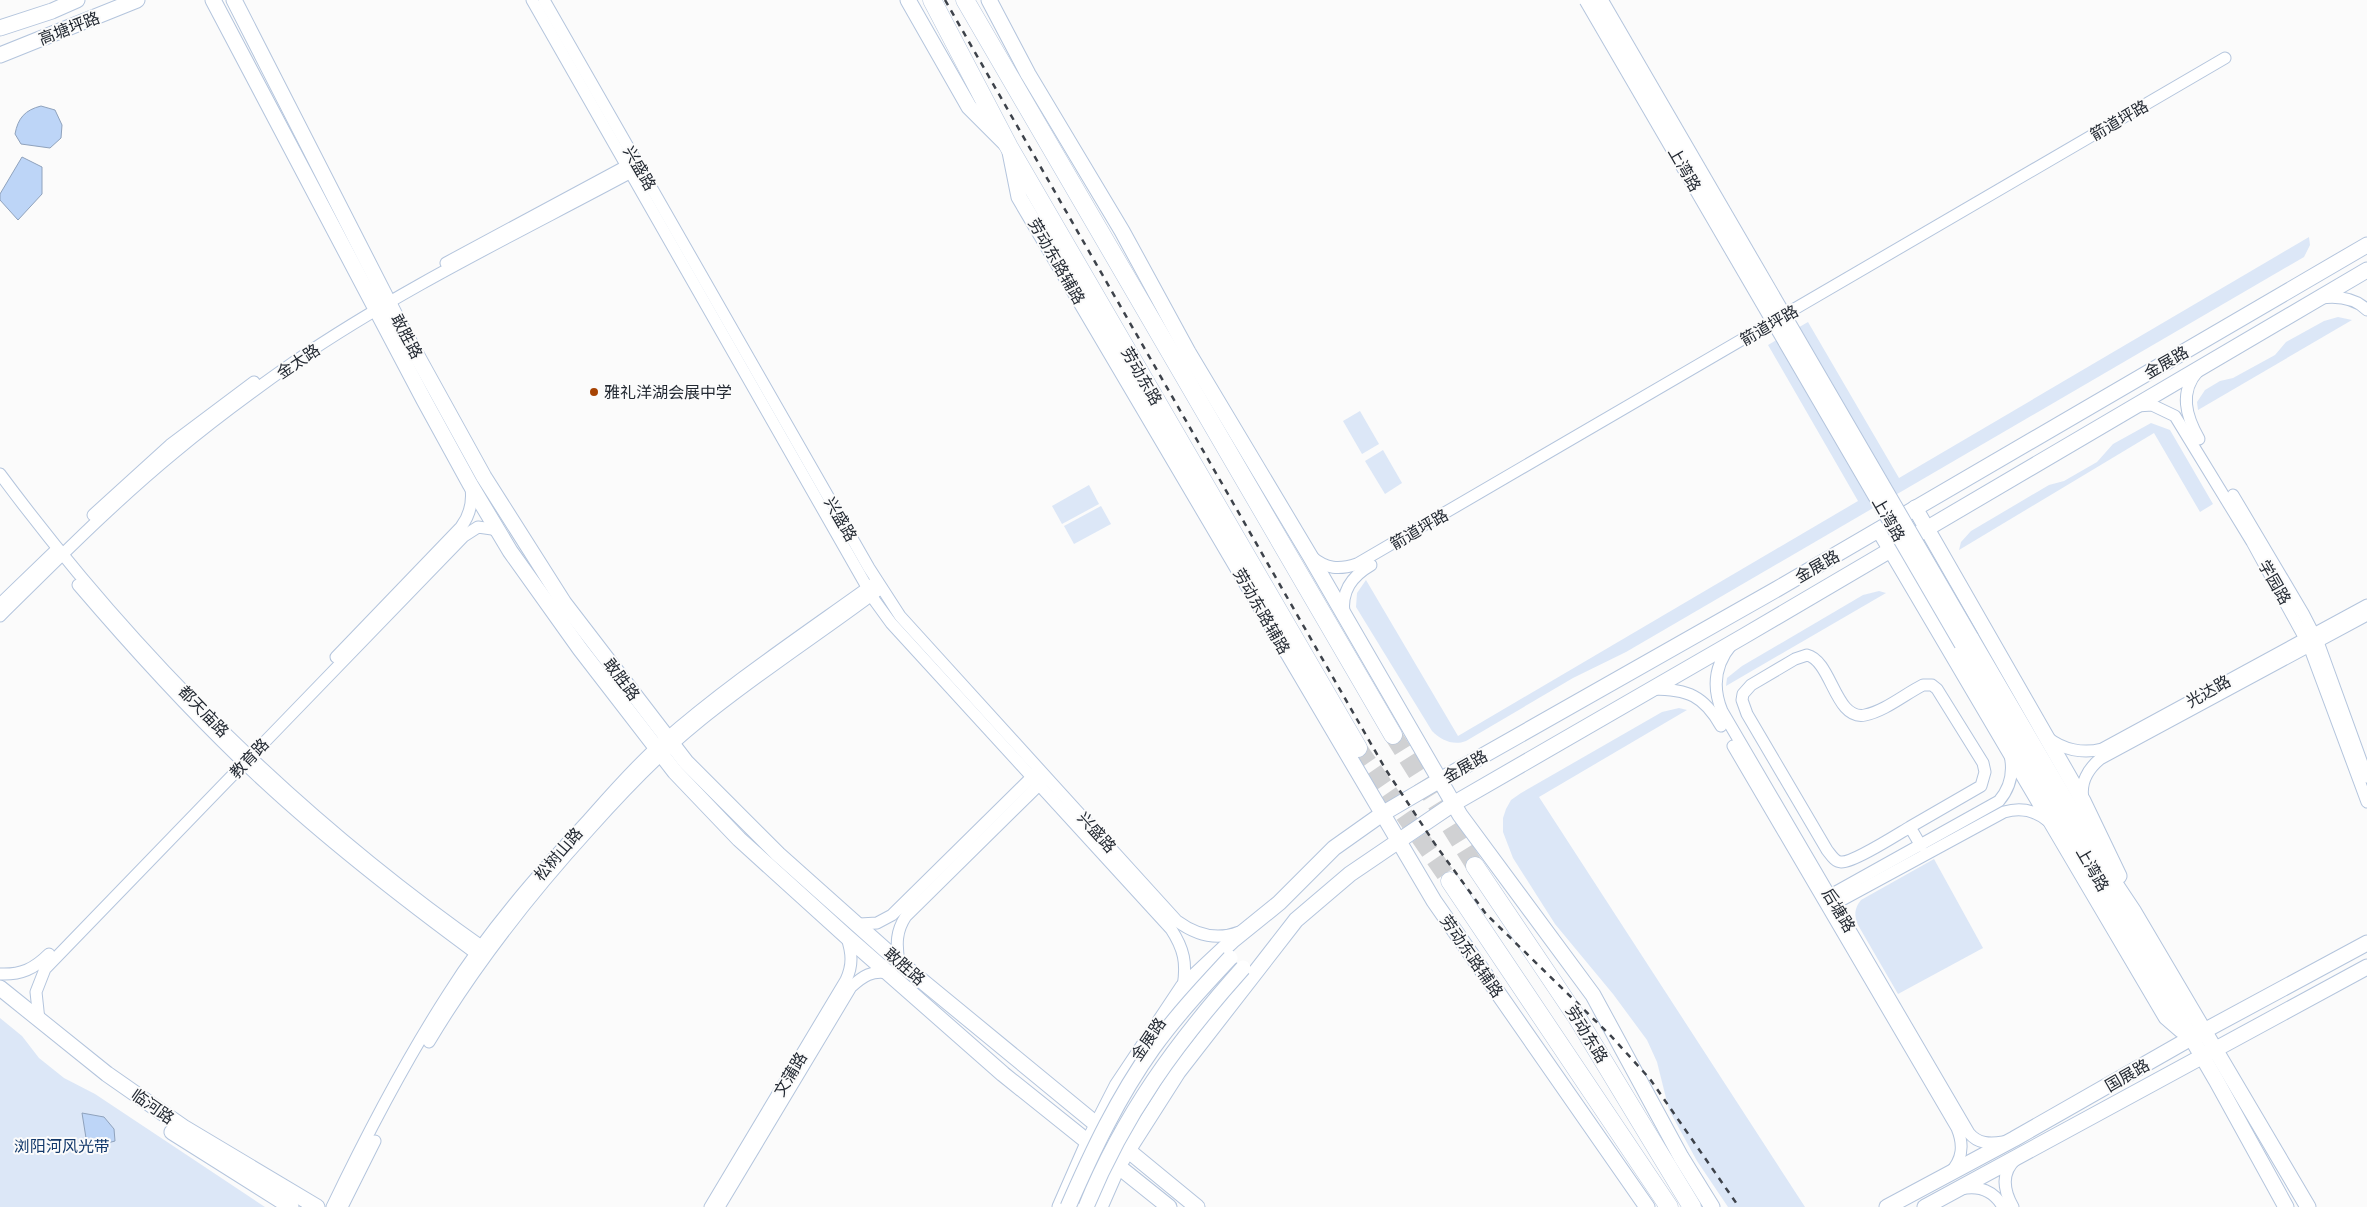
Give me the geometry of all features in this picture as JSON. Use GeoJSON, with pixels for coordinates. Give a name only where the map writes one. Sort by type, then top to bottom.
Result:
{"type":"FeatureCollection","features":[{"type":"Feature","properties":{"kind":"highway","name":"劳动东路"},"geometry":{"type":"LineString","coordinates":[[932,0],[1009,147],[1358,748]]}},
{"type":"Feature","properties":{"kind":"highway"},"geometry":{"type":"LineString","coordinates":[[965,0],[1393,735]]}},
{"type":"Feature","properties":{"kind":"highway","name":"劳动东路"},"geometry":{"type":"LineString","coordinates":[[1474,866],[1578,1019],[1692,1207]]}},
{"type":"Feature","properties":{"kind":"highway","name":"劳动东路"},"geometry":{"type":"LineString","coordinates":[[1450,881],[1669,1207]]}},
{"type":"Feature","properties":{"kind":"main road","name":"高塘坪路"},"geometry":{"type":"LineString","coordinates":[[0,28],[52,11],[77,0]]}},
{"type":"Feature","properties":{"kind":"main road","name":"高塘坪路"},"geometry":{"type":"LineString","coordinates":[[0,55],[137,0]]}},
{"type":"Feature","properties":{"kind":"main road","name":"敢胜路"},"geometry":{"type":"LineString","coordinates":[[213,0],[381,304],[484,477],[564,604],[665,746],[686,762],[731,809],[860,924],[899,962],[1197,1207]]}},
{"type":"Feature","properties":{"kind":"main road","name":"敢胜路"},"geometry":{"type":"LineString","coordinates":[[234,0],[470,484],[499,532],[580,649],[665,746],[739,839],[1003,1074],[1169,1207]]}},
{"type":"Feature","properties":{"kind":"main road"},"geometry":{"type":"LineString","coordinates":[[908,0],[969,108],[1009,147]]}},
{"type":"Feature","properties":{"kind":"main road"},"geometry":{"type":"LineString","coordinates":[[988,0],[1028,74],[1122,231],[1188,352],[1310,556],[1454,804],[1593,995],[1681,1157],[1712,1207]]}},
{"type":"Feature","properties":{"kind":"main road","name":"上湾路"},"geometry":{"type":"LineString","coordinates":[[1587,0],[1966,641],[2134,912],[2308,1207]]}},
{"type":"Feature","properties":{"kind":"main road","name":"上湾路"},"geometry":{"type":"LineString","coordinates":[[1600,0],[2286,1207]]}},
{"type":"Feature","properties":{"kind":"main road"},"geometry":{"type":"LineString","coordinates":[[1028,74],[1060,166]]}},
{"type":"Feature","properties":{"kind":"main road","name":"劳动东路辅路"},"geometry":{"type":"LineString","coordinates":[[1009,147],[1020,197],[1024,205],[1434,901],[1647,1207]]}},
{"type":"Feature","properties":{"kind":"main road","name":"金展路"},"geometry":{"type":"LineString","coordinates":[[1068,1207],[1104,1129],[1152,1050],[1187,1005],[1279,903],[1334,848],[1382,814],[1440,780],[1879,530],[2367,245]]}},
{"type":"Feature","properties":{"kind":"main road","name":"金展路"},"geometry":{"type":"LineString","coordinates":[[1086,1207],[1112,1149],[1159,1070],[1184,1036],[1243,968],[1350,874],[1454,804],[1653,690],[2367,270]]}},
{"type":"Feature","properties":{"kind":"main road","name":"上湾路"},"geometry":{"type":"LineString","coordinates":[[1915,508],[2083,800],[2098,829],[2134,912]]}},
{"type":"Feature","properties":{"kind":"main road","name":"上湾路"},"geometry":{"type":"LineString","coordinates":[[1879,530],[2166,1017],[2191,1038]]}},
{"type":"Feature","properties":{"kind":"main road","name":"金展路"},"geometry":{"type":"LineString","coordinates":[[1060,1207],[1089,1141],[1117,1086],[1183,987],[1279,903]]}},
{"type":"Feature","properties":{"kind":"main road","name":"金展路"},"geometry":{"type":"LineString","coordinates":[[1100,1207],[1118,1166],[1129,1152],[1178,1072],[1296,920]]}},
{"type":"Feature","properties":{"kind":"main road","name":"国展路"},"geometry":{"type":"LineString","coordinates":[[1887,1207],[2014,1140],[2191,1038],[2367,943]]}},
{"type":"Feature","properties":{"kind":"main road","name":"国展路"},"geometry":{"type":"LineString","coordinates":[[1925,1207],[2367,967]]}},
{"type":"Feature","properties":{"kind":"main road","name":"临河路"},"geometry":{"type":"LineString","coordinates":[[0,988],[107,1074],[183,1127],[317,1207]]}},
{"type":"Feature","properties":{"kind":"main road","name":"临河路"},"geometry":{"type":"LineString","coordinates":[[0,1000],[65,1053],[167,1128],[292,1207]]}},
{"type":"Feature","properties":{"kind":"street","name":"兴盛路"},"geometry":{"type":"LineString","coordinates":[[532,0],[633,167],[874,588],[1171,929],[1184,953],[1186,968],[1183,987]]}},
{"type":"Feature","properties":{"kind":"street","name":"兴盛路"},"geometry":{"type":"LineString","coordinates":[[544,0],[633,167]]}},
{"type":"Feature","properties":{"kind":"street","name":"箭道坪路"},"geometry":{"type":"LineString","coordinates":[[1310,556],[1326,566],[1336,568],[1357,564],[2227,62],[1438,528],[1361,571],[1354,576],[1344,595],[1344,614]]}},
{"type":"Feature","properties":{"kind":"street","name":"金太路"},"geometry":{"type":"LineString","coordinates":[[0,616],[125,484],[178,439],[290,356],[381,304],[633,167]]}},
{"type":"Feature","properties":{"kind":"street"},"geometry":{"type":"LineString","coordinates":[[2319,298],[2344,299],[2362,305],[2367,310]]}},
{"type":"Feature","properties":{"kind":"street","name":"学园路"},"geometry":{"type":"LineString","coordinates":[[2203,366],[2190,381],[2186,395],[2187,409],[2192,423],[2312,640],[2367,777]]}},
{"type":"Feature","properties":{"kind":"street","name":"学园路"},"geometry":{"type":"LineString","coordinates":[[2133,407],[2152,405],[2160,407],[2175,416],[2182,424],[2312,640],[2367,802]]}},
{"type":"Feature","properties":{"kind":"street","name":"都天庙路"},"geometry":{"type":"LineString","coordinates":[[0,474],[57,554]]}},
{"type":"Feature","properties":{"kind":"street","name":"教育路"},"geometry":{"type":"LineString","coordinates":[[39,1020],[36,992],[45,969],[461,527],[467,519],[472,502],[470,484]]}},
{"type":"Feature","properties":{"kind":"street","name":"都天庙路"},"geometry":{"type":"LineString","coordinates":[[0,486],[57,554],[245,757],[483,953]]}},
{"type":"Feature","properties":{"kind":"street","name":"教育路"},"geometry":{"type":"LineString","coordinates":[[0,974],[24,972],[40,963],[464,536],[478,527],[499,532]]}},
{"type":"Feature","properties":{"kind":"street","name":"金太路"},"geometry":{"type":"LineString","coordinates":[[0,604],[57,554]]}},
{"type":"Feature","properties":{"kind":"street","name":"松树山路"},"geometry":{"type":"LineString","coordinates":[[332,1207],[410,1058],[449,992],[483,953],[560,850],[665,746],[874,588]]}},
{"type":"Feature","properties":{"kind":"street","name":"光达路"},"geometry":{"type":"LineString","coordinates":[[2083,800],[2084,782],[2092,766],[2100,759],[2312,640],[2367,604]]}},
{"type":"Feature","properties":{"kind":"street","name":"光达路"},"geometry":{"type":"LineString","coordinates":[[2046,737],[2056,744],[2084,752],[2102,749],[2312,640],[2367,615]]}},
{"type":"Feature","properties":{"kind":"street","name":"后塘路"},"geometry":{"type":"LineString","coordinates":[[1735,642],[1725,654],[1718,670],[1715,686],[1718,703],[1960,1137],[1962,1155],[1947,1176]]}},
{"type":"Feature","properties":{"kind":"street"},"geometry":{"type":"LineString","coordinates":[[1807,655],[1816,660],[1845,706],[1854,714],[1860,715],[1873,712],[1923,685],[1932,685],[1938,689],[1983,763],[1986,772],[1984,780],[1974,791],[1910,827],[1854,859],[1842,862],[1837,861],[1827,850],[1747,714],[1742,700],[1746,689],[1795,659],[1807,655]]}},
{"type":"Feature","properties":{"kind":"street","name":"后塘路"},"geometry":{"type":"LineString","coordinates":[[1653,690],[1688,693],[1706,702],[1969,1133],[1974,1139],[1988,1144],[2014,1140]]}},
{"type":"Feature","properties":{"kind":"street"},"geometry":{"type":"LineString","coordinates":[[1829,902],[1999,801],[2009,786],[2012,776],[2009,751]]}},
{"type":"Feature","properties":{"kind":"street","name":"兴盛路"},"geometry":{"type":"LineString","coordinates":[[1039,777],[1177,921],[1198,934],[1208,936],[1231,935],[1246,930]]}},
{"type":"Feature","properties":{"kind":"street"},"geometry":{"type":"LineString","coordinates":[[860,924],[877,923],[892,915],[1039,777]]}},
{"type":"Feature","properties":{"kind":"street"},"geometry":{"type":"LineString","coordinates":[[899,962],[896,938],[906,916],[1039,777]]}},
{"type":"Feature","properties":{"kind":"street"},"geometry":{"type":"LineString","coordinates":[[1829,902],[2004,812],[2028,810],[2041,815],[2052,824]]}},
{"type":"Feature","properties":{"kind":"street"},"geometry":{"type":"LineString","coordinates":[[1910,827],[1921,846]]}},
{"type":"Feature","properties":{"kind":"street","name":"文蒲路"},"geometry":{"type":"LineString","coordinates":[[710,1207],[846,980],[852,960],[846,936]]}},
{"type":"Feature","properties":{"kind":"street","name":"松树山路"},"geometry":{"type":"LineString","coordinates":[[342,1207],[417,1061],[483,953]]}},
{"type":"Feature","properties":{"kind":"street","name":"文蒲路"},"geometry":{"type":"LineString","coordinates":[[719,1207],[851,987],[866,974],[875,972],[888,973]]}},
{"type":"Feature","properties":{"kind":"street"},"geometry":{"type":"LineString","coordinates":[[2014,1207],[2005,1189],[2006,1176],[2008,1168],[2022,1154]]}},
{"type":"Feature","properties":{"kind":"street"},"geometry":{"type":"LineString","coordinates":[[1957,1190],[1972,1187],[1988,1191],[1996,1196],[2003,1207]]}},
{"type":"Feature","properties":{"kind":"green space"},"geometry":{"type":"Polygon","coordinates":[[[2309,237],[2310,245],[2304,257],[1626,652],[1573,678],[1466,741],[1456,743],[1448,741],[1432,731],[1356,607],[1357,593],[1366,580],[1458,736],[1858,501],[1768,345],[1808,322],[1899,478],[2309,237]]]}},
{"type":"Feature","properties":{"kind":"green space"},"geometry":{"type":"Polygon","coordinates":[[[2338,317],[2352,320],[2198,410],[2197,402],[2205,390],[2220,381],[2233,378],[2275,355],[2286,342],[2324,321],[2338,317]]]}},
{"type":"Feature","properties":{"kind":"green space"},"geometry":{"type":"Polygon","coordinates":[[[1360,411],[1379,444],[1362,454],[1343,421],[1360,411]]]}},
{"type":"Feature","properties":{"kind":"green space"},"geometry":{"type":"Polygon","coordinates":[[[2151,423],[2170,430],[2213,504],[2200,512],[2154,433],[1959,550],[1961,542],[1971,531],[2049,485],[2064,481],[2097,462],[2113,444],[2151,423]]]}},
{"type":"Feature","properties":{"kind":"green space"},"geometry":{"type":"Polygon","coordinates":[[[1383,450],[1402,483],[1385,494],[1365,461],[1383,450]]]}},
{"type":"Feature","properties":{"kind":"green space"},"geometry":{"type":"Polygon","coordinates":[[[1089,485],[1099,504],[1062,524],[1052,506],[1089,485]]]}},
{"type":"Feature","properties":{"kind":"green space"},"geometry":{"type":"Polygon","coordinates":[[[1101,506],[1111,524],[1074,544],[1064,526],[1101,506]]]}},
{"type":"Feature","properties":{"kind":"green space"},"geometry":{"type":"Polygon","coordinates":[[[1879,591],[1886,593],[1726,686],[1727,678],[1742,666],[1863,595],[1879,591]]]}},
{"type":"Feature","properties":{"kind":"green space"},"geometry":{"type":"Polygon","coordinates":[[[1679,708],[1687,710],[1539,797],[1805,1207],[1728,1207],[1697,1161],[1669,1110],[1657,1062],[1647,1040],[1613,994],[1555,924],[1513,858],[1503,832],[1503,818],[1511,800],[1662,712],[1679,708]]]}},
{"type":"Feature","properties":{"kind":"green space"},"geometry":{"type":"Polygon","coordinates":[[[1934,859],[1983,948],[1898,994],[1858,925],[1855,915],[1856,909],[1861,900],[1934,859]]]}},
{"type":"Feature","properties":{"kind":"green space","name":"浏阳河风光带"},"geometry":{"type":"Polygon","coordinates":[[[0,1018],[22,1036],[39,1058],[64,1078],[95,1094],[265,1207],[0,1207],[0,1018]]]}},
{"type":"Feature","properties":{"kind":"water"},"geometry":{"type":"Polygon","coordinates":[[[41,106],[55,110],[62,125],[61,138],[50,148],[21,144],[15,134],[20,119],[27,112],[41,106]]]}},
{"type":"Feature","properties":{"kind":"water"},"geometry":{"type":"Polygon","coordinates":[[[22,157],[42,167],[42,194],[18,220],[0,200],[0,194],[22,157]]]}},
{"type":"Feature","properties":{"kind":"water"},"geometry":{"type":"Polygon","coordinates":[[[82,1113],[104,1117],[114,1129],[115,1141],[93,1147],[86,1138],[82,1113]]]}},
{"type":"Feature","properties":{"kind":"tunnel"},"geometry":{"type":"LineString","coordinates":[[1393,735],[1475,866]]}},
{"type":"Feature","properties":{"kind":"tunnel"},"geometry":{"type":"LineString","coordinates":[[1358,748],[1450,881]]}},
{"type":"Feature","properties":{"kind":"railway"},"geometry":{"type":"LineString","coordinates":[[945,0],[1386,770],[1437,847],[1486,914],[1611,1036],[1650,1079],[1739,1207]]}},
{"type":"Feature","properties":{"kind":"place","name":"雅礼洋湖会展中学"},"geometry":{"type":"Point","coordinates":[594,392]}}]}
